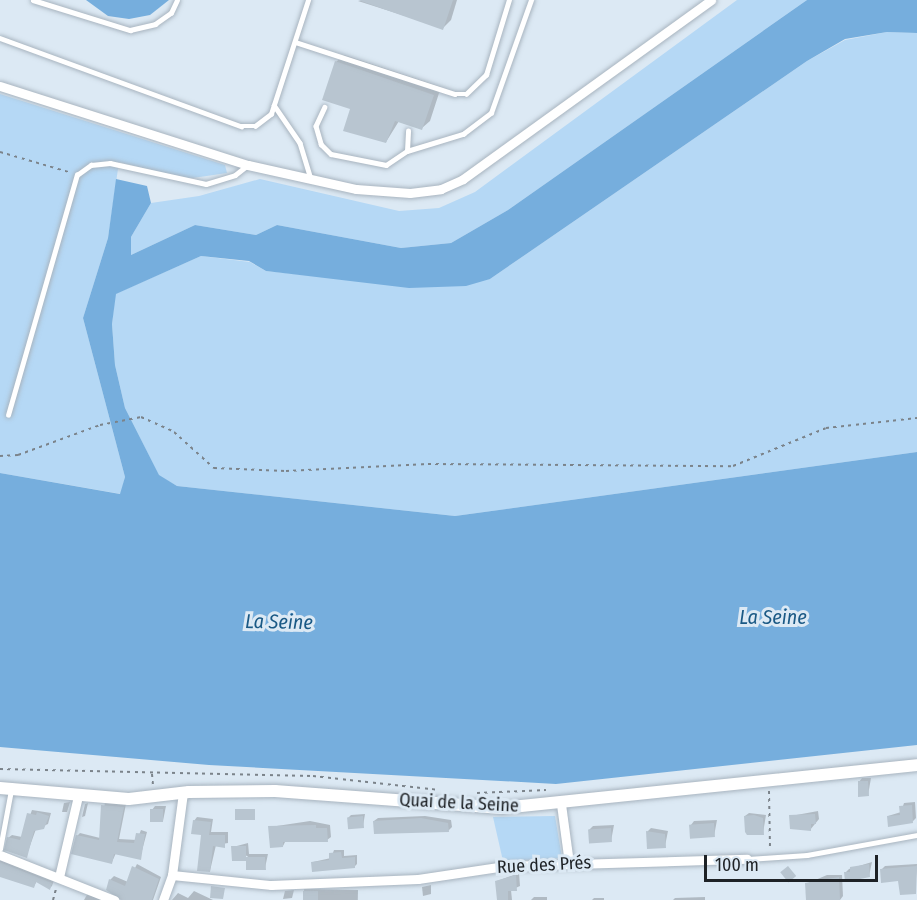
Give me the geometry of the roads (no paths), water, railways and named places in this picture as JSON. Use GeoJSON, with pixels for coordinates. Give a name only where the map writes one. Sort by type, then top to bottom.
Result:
{"type":"FeatureCollection","features":[{"type":"Feature","properties":{"kind":"street"},"geometry":{"type":"LineString","coordinates":[[0,86],[248,165],[311,180],[410,193],[441,189],[463,179],[711,0]]}},
{"type":"Feature","properties":{"kind":"street","name":"Quai de la Seine"},"geometry":{"type":"LineString","coordinates":[[6,788],[129,799],[183,793],[274,791],[502,808],[561,804],[917,765]]}},
{"type":"Feature","properties":{"kind":"street"},"geometry":{"type":"LineString","coordinates":[[163,900],[172,875],[183,793]]}},
{"type":"Feature","properties":{"kind":"street"},"geometry":{"type":"LineString","coordinates":[[58,877],[78,796]]}},
{"type":"Feature","properties":{"kind":"street"},"geometry":{"type":"LineString","coordinates":[[561,804],[569,862]]}},
{"type":"Feature","properties":{"kind":"street"},"geometry":{"type":"LineString","coordinates":[[0,855],[114,900]]}},
{"type":"Feature","properties":{"kind":"street","name":"Rue des Prés"},"geometry":{"type":"LineString","coordinates":[[172,875],[271,885],[418,879],[461,870],[569,862],[747,859]]}},
{"type":"Feature","properties":{"kind":"lane"},"geometry":{"type":"LineString","coordinates":[[33,0],[130,30],[155,24],[171,13],[177,0]]}},
{"type":"Feature","properties":{"kind":"lane"},"geometry":{"type":"LineString","coordinates":[[0,38],[241,126],[255,126],[271,114],[308,0]]}},
{"type":"Feature","properties":{"kind":"lane"},"geometry":{"type":"LineString","coordinates":[[295,42],[455,94],[466,94],[486,75],[509,0]]}},
{"type":"Feature","properties":{"kind":"lane"},"geometry":{"type":"LineString","coordinates":[[325,107],[316,126],[321,144],[331,154],[387,165],[407,151],[463,134],[491,113],[531,0]]}},
{"type":"Feature","properties":{"kind":"lane"},"geometry":{"type":"LineString","coordinates":[[274,105],[300,143],[311,180]]}},
{"type":"Feature","properties":{"kind":"lane"},"geometry":{"type":"LineString","coordinates":[[407,151],[408,131]]}},
{"type":"Feature","properties":{"kind":"lane"},"geometry":{"type":"LineString","coordinates":[[8,415],[77,175],[90,165],[110,164],[206,184],[235,175],[248,165]]}},
{"type":"Feature","properties":{"kind":"lane"},"geometry":{"type":"LineString","coordinates":[[0,849],[6,788]]}},
{"type":"Feature","properties":{"kind":"lane","name":"Rue des Prés"},"geometry":{"type":"LineString","coordinates":[[747,859],[771,860],[917,835]]}},
{"type":"Feature","properties":{"kind":"water"},"geometry":{"type":"Polygon","coordinates":[[[86,0],[169,0],[150,15],[129,19],[108,16],[86,0]]]}},
{"type":"Feature","properties":{"kind":"water","name":"La Seine"},"geometry":{"type":"Polygon","coordinates":[[[807,0],[917,0],[917,33],[887,32],[845,39],[807,61],[490,279],[466,286],[409,288],[266,271],[249,261],[201,256],[116,294],[112,324],[115,365],[125,408],[159,475],[177,486],[455,516],[917,452],[917,745],[556,784],[209,765],[0,747],[0,473],[120,494],[125,477],[83,318],[108,238],[116,179],[147,186],[151,203],[131,237],[131,255],[195,225],[256,235],[277,225],[401,248],[451,243],[508,210],[807,0]]]}}]}
